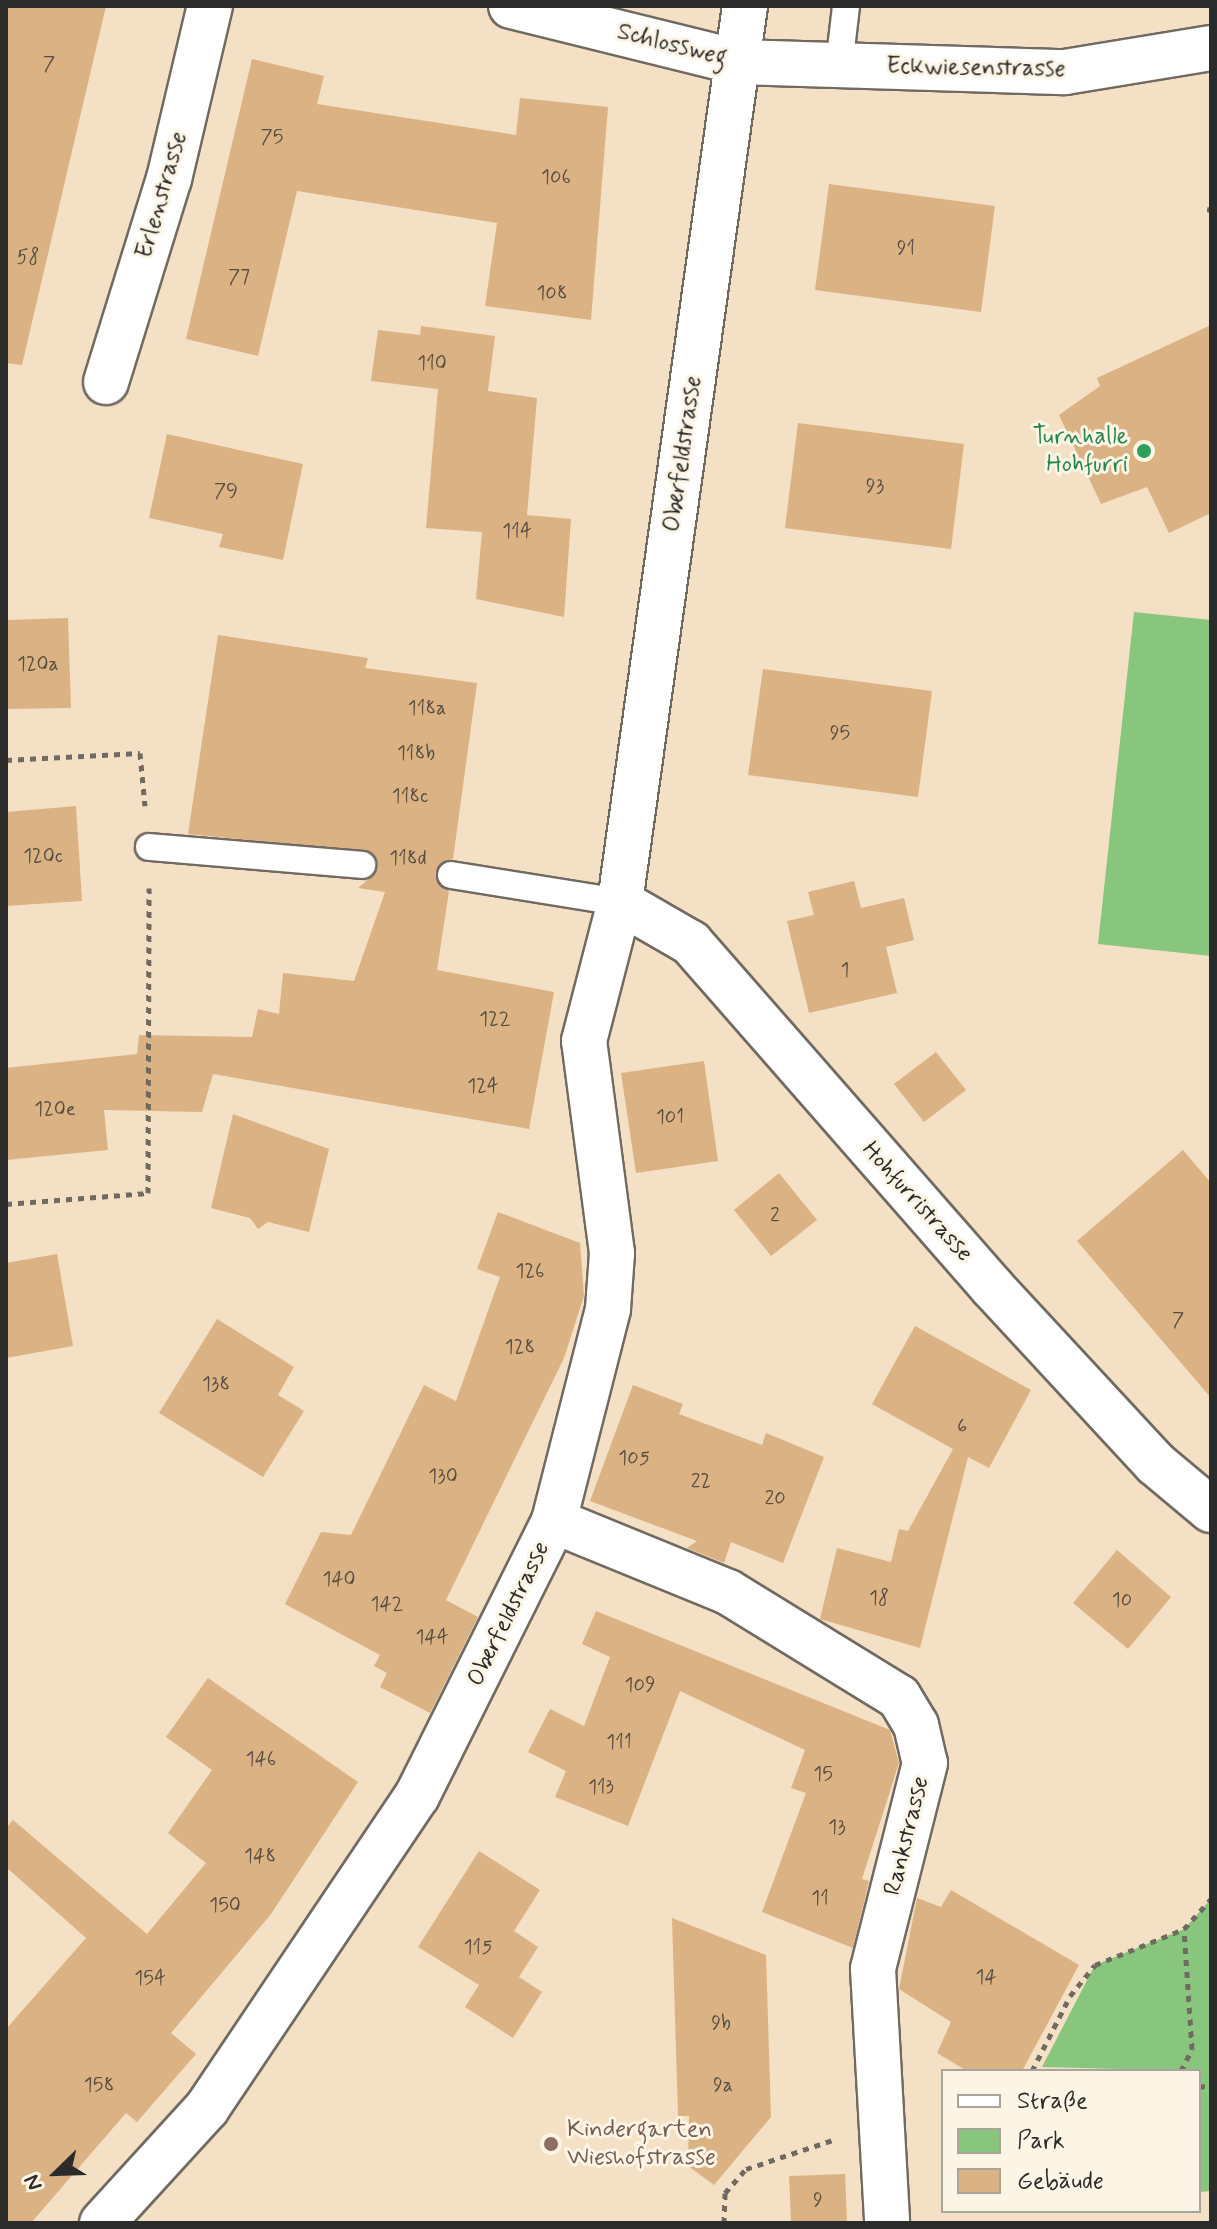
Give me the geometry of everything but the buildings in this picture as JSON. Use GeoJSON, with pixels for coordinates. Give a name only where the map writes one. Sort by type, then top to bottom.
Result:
{"type":"FeatureCollection","features":[{"type":"Feature","properties":{"kind":"street","name":"Erlenstrasse"},"geometry":{"type":"LineString","coordinates":[[106,382],[169,179],[210,6]]}},
{"type":"Feature","properties":{"kind":"street","name":"Schlossweg"},"geometry":{"type":"LineString","coordinates":[[511,6],[738,62]]}},
{"type":"Feature","properties":{"kind":"street","name":"Oberfeldstrasse"},"geometry":{"type":"LineString","coordinates":[[102,2223],[207,2108],[392,1835],[515,1611],[554,1521],[608,1309],[612,1253],[584,1041],[620,902],[745,6]]}},
{"type":"Feature","properties":{"kind":"street","name":"Eckwiesenstrasse"},"geometry":{"type":"LineString","coordinates":[[738,62],[1065,72],[1211,48]]}},
{"type":"Feature","properties":{"kind":"street","name":"Hohfurristrasse"},"geometry":{"type":"LineString","coordinates":[[620,902],[691,943],[1002,1298],[1156,1464],[1211,1510]]}},
{"type":"Feature","properties":{"kind":"street","name":"Rankstrasse"},"geometry":{"type":"LineString","coordinates":[[554,1521],[728,1592],[899,1697],[916,1725],[925,1763],[873,1969],[887,2123],[887,2223]]}},
{"type":"Feature","properties":{"kind":"lane"},"geometry":{"type":"LineString","coordinates":[[839,66],[846,6]]}},
{"type":"Feature","properties":{"kind":"lane"},"geometry":{"type":"LineString","coordinates":[[149,847],[362,865]]}},
{"type":"Feature","properties":{"kind":"lane"},"geometry":{"type":"LineString","coordinates":[[451,875],[620,902]]}},
{"type":"Feature","properties":{"kind":"path"},"geometry":{"type":"LineString","coordinates":[[6,760],[140,753],[149,847],[148,1193],[6,1204]]}},
{"type":"Feature","properties":{"kind":"path"},"geometry":{"type":"LineString","coordinates":[[1033,2069],[1070,1996],[1095,1965],[1184,1929],[1211,1899]]}},
{"type":"Feature","properties":{"kind":"path"},"geometry":{"type":"LineString","coordinates":[[1182,2069],[1192,2049],[1184,1929]]}},
{"type":"Feature","properties":{"kind":"path"},"geometry":{"type":"LineString","coordinates":[[724,2223],[725,2193],[746,2169],[887,2123]]}},
{"type":"Feature","properties":{"kind":"green space"},"geometry":{"type":"Polygon","coordinates":[[[1134,612],[1211,620],[1211,956],[1098,944],[1134,612]]]}},
{"type":"Feature","properties":{"kind":"green space"},"geometry":{"type":"Polygon","coordinates":[[[1211,1899],[1211,2191],[1201,2192],[1201,2069],[1042,2067],[1095,1965],[1184,1929],[1211,1899]]]}},
{"type":"Feature","properties":{"kind":"place","name":"Turnhalle Hohfurri"},"geometry":{"type":"Point","coordinates":[1144,451]}},
{"type":"Feature","properties":{"kind":"place","name":"Kindergarten Wieshofstrasse"},"geometry":{"type":"Point","coordinates":[551,2144]}}]}
